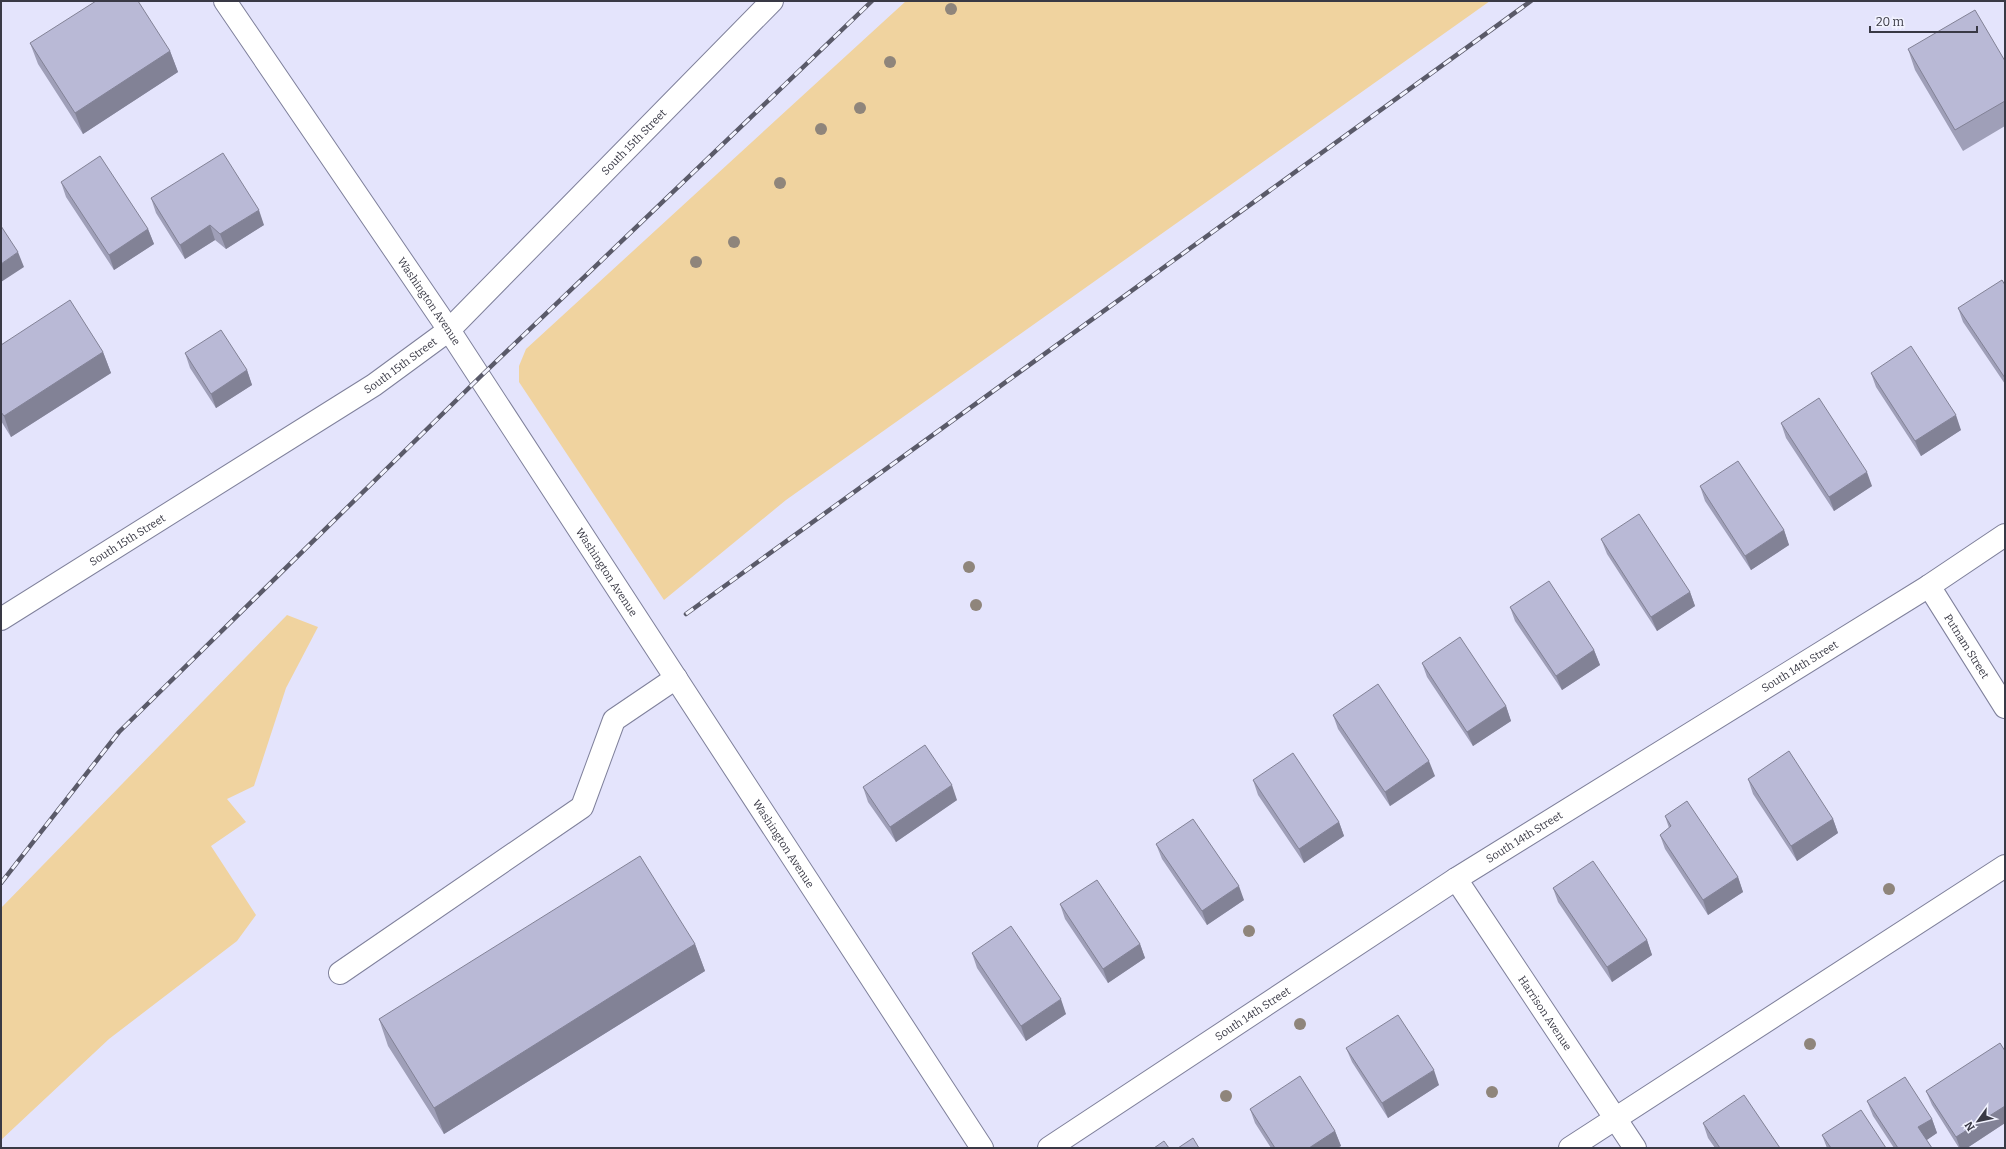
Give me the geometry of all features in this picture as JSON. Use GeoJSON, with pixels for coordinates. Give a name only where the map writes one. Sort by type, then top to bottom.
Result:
{"type":"FeatureCollection","features":[{"type":"Feature","properties":{"kind":"street","name":"Washington Avenue"},"geometry":{"type":"LineString","coordinates":[[225,1],[449,330],[982,1148]]}},
{"type":"Feature","properties":{"kind":"street","name":"South 15th Street"},"geometry":{"type":"LineString","coordinates":[[1,619],[374,385],[449,330],[772,1]]}},
{"type":"Feature","properties":{"kind":"street","name":"South 14th Street"},"geometry":{"type":"LineString","coordinates":[[1049,1148],[1456,879],[1929,586],[2005,535]]}},
{"type":"Feature","properties":{"kind":"street","name":"Putnam Street"},"geometry":{"type":"LineString","coordinates":[[1929,586],[2005,707]]}},
{"type":"Feature","properties":{"kind":"street"},"geometry":{"type":"LineString","coordinates":[[340,973],[582,806],[614,720],[676,678]]}},
{"type":"Feature","properties":{"kind":"street"},"geometry":{"type":"LineString","coordinates":[[1570,1148],[2005,866]]}},
{"type":"Feature","properties":{"kind":"street","name":"Harrison Avenue"},"geometry":{"type":"LineString","coordinates":[[1456,879],[1635,1148]]}},
{"type":"Feature","properties":{"kind":"shaded area"},"geometry":{"type":"Polygon","coordinates":[[[906,1],[1490,1],[786,500],[664,600],[519,382],[519,366],[526,349],[906,1]]]}},
{"type":"Feature","properties":{"kind":"shaded area"},"geometry":{"type":"Polygon","coordinates":[[[287,615],[318,627],[286,688],[254,786],[227,799],[246,822],[211,846],[256,915],[237,941],[109,1039],[1,1140],[1,908],[287,615]]]}},
{"type":"Feature","properties":{"kind":"building"},"geometry":{"type":"Polygon","coordinates":[[[96,1],[138,1],[170,51],[75,113],[30,43],[96,1]]]}},
{"type":"Feature","properties":{"kind":"building"},"geometry":{"type":"Polygon","coordinates":[[[1975,10],[2005,61],[2005,101],[1955,130],[1908,49],[1975,10]]]}},
{"type":"Feature","properties":{"kind":"building"},"geometry":{"type":"Polygon","coordinates":[[[223,153],[259,210],[220,234],[210,225],[180,245],[151,198],[223,153]]]}},
{"type":"Feature","properties":{"kind":"building"},"geometry":{"type":"Polygon","coordinates":[[[100,156],[148,229],[109,255],[61,182],[100,156]]]}},
{"type":"Feature","properties":{"kind":"building"},"geometry":{"type":"Polygon","coordinates":[[[1,226],[18,252],[1,264],[1,226]]]}},
{"type":"Feature","properties":{"kind":"building"},"geometry":{"type":"Polygon","coordinates":[[[2002,280],[2005,285],[2005,378],[1958,308],[2002,280]]]}},
{"type":"Feature","properties":{"kind":"building"},"geometry":{"type":"Polygon","coordinates":[[[70,300],[103,352],[4,416],[1,412],[1,345],[70,300]]]}},
{"type":"Feature","properties":{"kind":"building"},"geometry":{"type":"Polygon","coordinates":[[[221,330],[247,370],[211,394],[185,353],[221,330]]]}},
{"type":"Feature","properties":{"kind":"building"},"geometry":{"type":"Polygon","coordinates":[[[1911,346],[1956,415],[1915,441],[1871,373],[1911,346]]]}},
{"type":"Feature","properties":{"kind":"building"},"geometry":{"type":"Polygon","coordinates":[[[1819,398],[1867,472],[1829,497],[1781,423],[1819,398]]]}},
{"type":"Feature","properties":{"kind":"building"},"geometry":{"type":"Polygon","coordinates":[[[1738,461],[1784,530],[1745,556],[1700,486],[1738,461]]]}},
{"type":"Feature","properties":{"kind":"building"},"geometry":{"type":"Polygon","coordinates":[[[1639,514],[1690,592],[1651,617],[1601,539],[1639,514]]]}},
{"type":"Feature","properties":{"kind":"building"},"geometry":{"type":"Polygon","coordinates":[[[1549,581],[1594,650],[1556,676],[1510,607],[1549,581]]]}},
{"type":"Feature","properties":{"kind":"building"},"geometry":{"type":"Polygon","coordinates":[[[1460,637],[1506,706],[1467,732],[1422,663],[1460,637]]]}},
{"type":"Feature","properties":{"kind":"building"},"geometry":{"type":"Polygon","coordinates":[[[1378,684],[1429,761],[1385,792],[1333,715],[1378,684]]]}},
{"type":"Feature","properties":{"kind":"building"},"geometry":{"type":"Polygon","coordinates":[[[925,745],[952,785],[890,827],[863,787],[925,745]]]}},
{"type":"Feature","properties":{"kind":"building"},"geometry":{"type":"Polygon","coordinates":[[[1789,751],[1833,819],[1791,846],[1748,779],[1789,751]]]}},
{"type":"Feature","properties":{"kind":"building"},"geometry":{"type":"Polygon","coordinates":[[[1293,753],[1339,822],[1299,849],[1253,780],[1293,753]]]}},
{"type":"Feature","properties":{"kind":"building"},"geometry":{"type":"Polygon","coordinates":[[[1687,801],[1738,877],[1703,900],[1660,835],[1671,826],[1665,816],[1687,801]]]}},
{"type":"Feature","properties":{"kind":"building"},"geometry":{"type":"Polygon","coordinates":[[[1193,819],[1239,886],[1202,911],[1156,844],[1193,819]]]}},
{"type":"Feature","properties":{"kind":"building"},"geometry":{"type":"Polygon","coordinates":[[[640,856],[695,944],[434,1108],[379,1019],[640,856]]]}},
{"type":"Feature","properties":{"kind":"building"},"geometry":{"type":"Polygon","coordinates":[[[1593,861],[1647,940],[1607,967],[1553,888],[1593,861]]]}},
{"type":"Feature","properties":{"kind":"building"},"geometry":{"type":"Polygon","coordinates":[[[1097,880],[1140,944],[1103,969],[1060,904],[1097,880]]]}},
{"type":"Feature","properties":{"kind":"building"},"geometry":{"type":"Polygon","coordinates":[[[1011,926],[1061,999],[1021,1026],[972,953],[1011,926]]]}},
{"type":"Feature","properties":{"kind":"building"},"geometry":{"type":"Polygon","coordinates":[[[1398,1015],[1434,1070],[1382,1103],[1346,1048],[1398,1015]]]}},
{"type":"Feature","properties":{"kind":"building"},"geometry":{"type":"Polygon","coordinates":[[[2000,1043],[2005,1051],[2005,1106],[1956,1137],[1926,1091],[2000,1043]]]}},
{"type":"Feature","properties":{"kind":"building"},"geometry":{"type":"Polygon","coordinates":[[[1300,1076],[1335,1131],[1309,1148],[1275,1148],[1250,1109],[1300,1076]]]}},
{"type":"Feature","properties":{"kind":"building"},"geometry":{"type":"Polygon","coordinates":[[[1905,1077],[1932,1119],[1918,1127],[1932,1148],[1898,1148],[1867,1101],[1905,1077]]]}},
{"type":"Feature","properties":{"kind":"building"},"geometry":{"type":"Polygon","coordinates":[[[1744,1095],[1780,1148],[1720,1148],[1703,1123],[1744,1095]]]}},
{"type":"Feature","properties":{"kind":"building"},"geometry":{"type":"Polygon","coordinates":[[[1861,1110],[1886,1148],[1831,1148],[1822,1135],[1861,1110]]]}},
{"type":"Feature","properties":{"kind":"building"},"geometry":{"type":"Polygon","coordinates":[[[1193,1138],[1199,1148],[1178,1148],[1193,1138]]]}},
{"type":"Feature","properties":{"kind":"building"},"geometry":{"type":"Polygon","coordinates":[[[1164,1141],[1169,1148],[1154,1148],[1164,1141]]]}},
{"type":"Feature","properties":{"kind":"railway"},"geometry":{"type":"LineString","coordinates":[[1,883],[119,732],[480,377],[872,1]]}},
{"type":"Feature","properties":{"kind":"railway"},"geometry":{"type":"LineString","coordinates":[[686,614],[1531,1]]}}]}
